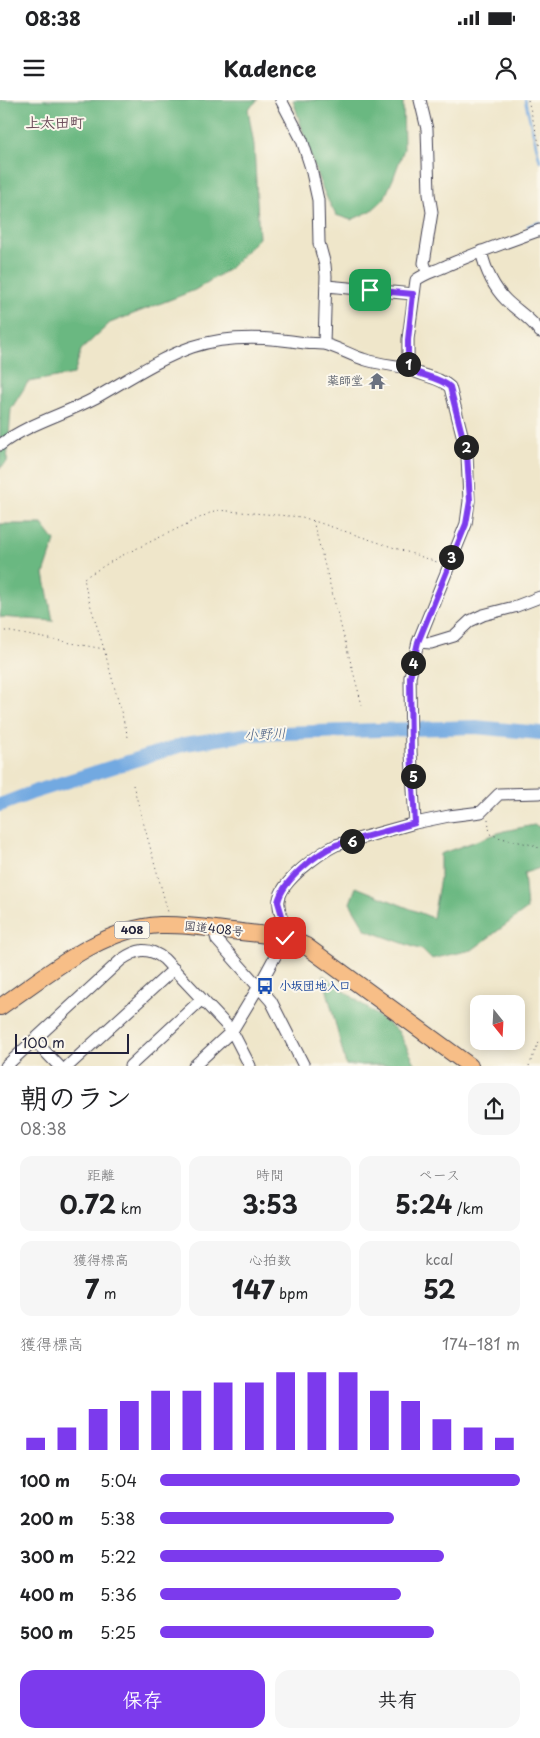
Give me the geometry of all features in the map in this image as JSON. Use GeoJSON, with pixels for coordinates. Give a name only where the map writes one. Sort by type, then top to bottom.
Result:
{"type":"FeatureCollection","features":[{"type":"Feature","properties":{"kind":"highway","name":"国道408号"},"geometry":{"type":"LineString","coordinates":[[0,1007],[80,952],[130,931],[171,925],[214,929],[285,938],[300,943],[319,954],[470,1066]]}},
{"type":"Feature","properties":{"kind":"street"},"geometry":{"type":"LineString","coordinates":[[281,100],[302,140],[318,200],[319,243],[325,264],[326,286],[324,344]]}},
{"type":"Feature","properties":{"kind":"street"},"geometry":{"type":"LineString","coordinates":[[420,100],[427,128],[429,194],[432,212],[424,264],[427,272]]}},
{"type":"Feature","properties":{"kind":"street"},"geometry":{"type":"LineString","coordinates":[[408,368],[408,340],[416,280],[427,272],[540,230]]}},
{"type":"Feature","properties":{"kind":"street"},"geometry":{"type":"LineString","coordinates":[[481,251],[484,265],[494,284],[505,299],[534,323],[540,332]]}},
{"type":"Feature","properties":{"kind":"street"},"geometry":{"type":"LineString","coordinates":[[326,286],[413,294]]}},
{"type":"Feature","properties":{"kind":"street"},"geometry":{"type":"LineString","coordinates":[[0,445],[25,429],[84,403],[151,366],[193,347],[245,338],[286,339],[324,344],[366,360],[408,368],[414,372],[445,382],[450,387],[467,454],[470,501],[466,524],[418,642],[410,677],[411,752],[415,823]]}},
{"type":"Feature","properties":{"kind":"street"},"geometry":{"type":"LineString","coordinates":[[418,642],[431,643],[454,636],[470,621],[483,615],[514,607],[540,597]]}},
{"type":"Feature","properties":{"kind":"street"},"geometry":{"type":"LineString","coordinates":[[194,1066],[232,1031],[259,986],[285,938],[286,929],[278,902],[279,898],[285,886],[315,858],[336,845],[415,823],[481,812],[500,794],[540,793]]}},
{"type":"Feature","properties":{"kind":"street"},"geometry":{"type":"LineString","coordinates":[[214,929],[217,940],[272,1001],[304,1066]]}},
{"type":"Feature","properties":{"kind":"street"},"geometry":{"type":"LineString","coordinates":[[6,1066],[121,960],[130,954],[147,950],[157,953],[174,969],[232,1031],[250,1066]]}},
{"type":"Feature","properties":{"kind":"street"},"geometry":{"type":"LineString","coordinates":[[68,1066],[174,969]]}},
{"type":"Feature","properties":{"kind":"street"},"geometry":{"type":"LineString","coordinates":[[130,1066],[202,999]]}},
{"type":"Feature","properties":{"kind":"street"},"geometry":{"type":"LineString","coordinates":[[34,1040],[59,1066]]}},
{"type":"Feature","properties":{"kind":"path"},"geometry":{"type":"LineString","coordinates":[[528,100],[540,147]]}},
{"type":"Feature","properties":{"kind":"path"},"geometry":{"type":"LineString","coordinates":[[128,737],[84,578],[117,558],[216,510],[302,516],[448,566]]}},
{"type":"Feature","properties":{"kind":"path"},"geometry":{"type":"LineString","coordinates":[[313,521],[362,705]]}},
{"type":"Feature","properties":{"kind":"path"},"geometry":{"type":"LineString","coordinates":[[0,630],[104,649]]}},
{"type":"Feature","properties":{"kind":"path"},"geometry":{"type":"LineString","coordinates":[[133,785],[171,925]]}},
{"type":"Feature","properties":{"kind":"path"},"geometry":{"type":"LineString","coordinates":[[483,810],[488,818],[490,834],[537,846],[540,851]]}},
{"type":"Feature","properties":{"kind":"path"},"geometry":{"type":"LineString","coordinates":[[529,1066],[540,1039]]}},
{"type":"Feature","properties":{"kind":"green space"},"geometry":{"type":"Polygon","coordinates":[[[0,100],[258,100],[248,109],[254,145],[259,238],[229,269],[195,290],[110,323],[81,350],[74,374],[28,382],[11,409],[7,462],[0,468],[0,100]]]}},
{"type":"Feature","properties":{"kind":"green space"},"geometry":{"type":"Polygon","coordinates":[[[293,100],[403,100],[404,149],[384,199],[371,211],[351,220],[336,215],[322,188],[293,100]]]}},
{"type":"Feature","properties":{"kind":"green space"},"geometry":{"type":"Polygon","coordinates":[[[0,524],[42,524],[55,541],[44,574],[53,621],[0,617],[0,524]]]}},
{"type":"Feature","properties":{"kind":"green space"},"geometry":{"type":"Polygon","coordinates":[[[534,825],[540,827],[540,868],[524,873],[527,909],[472,950],[431,959],[422,950],[366,930],[350,903],[356,887],[433,918],[440,878],[440,854],[504,831],[534,825]]]}},
{"type":"Feature","properties":{"kind":"green space"},"geometry":{"type":"Polygon","coordinates":[[[323,975],[398,1031],[416,1065],[346,1065],[323,975]]]}},
{"type":"Feature","properties":{"kind":"waterway"},"geometry":{"type":"LineString","coordinates":[[525,100],[540,161]]}},
{"type":"Feature","properties":{"kind":"waterway"},"geometry":{"type":"LineString","coordinates":[[530,229],[528,226],[540,222]]}},
{"type":"Feature","properties":{"kind":"waterway","name":"小野川"},"geometry":{"type":"LineString","coordinates":[[0,805],[34,792],[185,744],[250,734],[475,727],[540,733]]}},
{"type":"Feature","properties":{"kind":"place","name":"薬師堂"},"geometry":{"type":"Point","coordinates":[377,381]}},
{"type":"Feature","properties":{"kind":"place","name":"小坂団地入口"},"geometry":{"type":"Point","coordinates":[265,986]}},
{"type":"Feature","properties":{"kind":"district","name":"上太田町"},"geometry":{"type":"Point","coordinates":[55,123]}},
{"type":"Feature","properties":{"kind":"route"},"geometry":{"type":"LineString","coordinates":[[285,938],[286,929],[278,902],[279,898],[285,886],[315,858],[336,845],[415,823],[411,752],[410,677],[418,642],[466,524],[470,501],[467,454],[450,387],[445,382],[414,372],[408,368],[408,340],[413,294],[370,290]]}}]}
